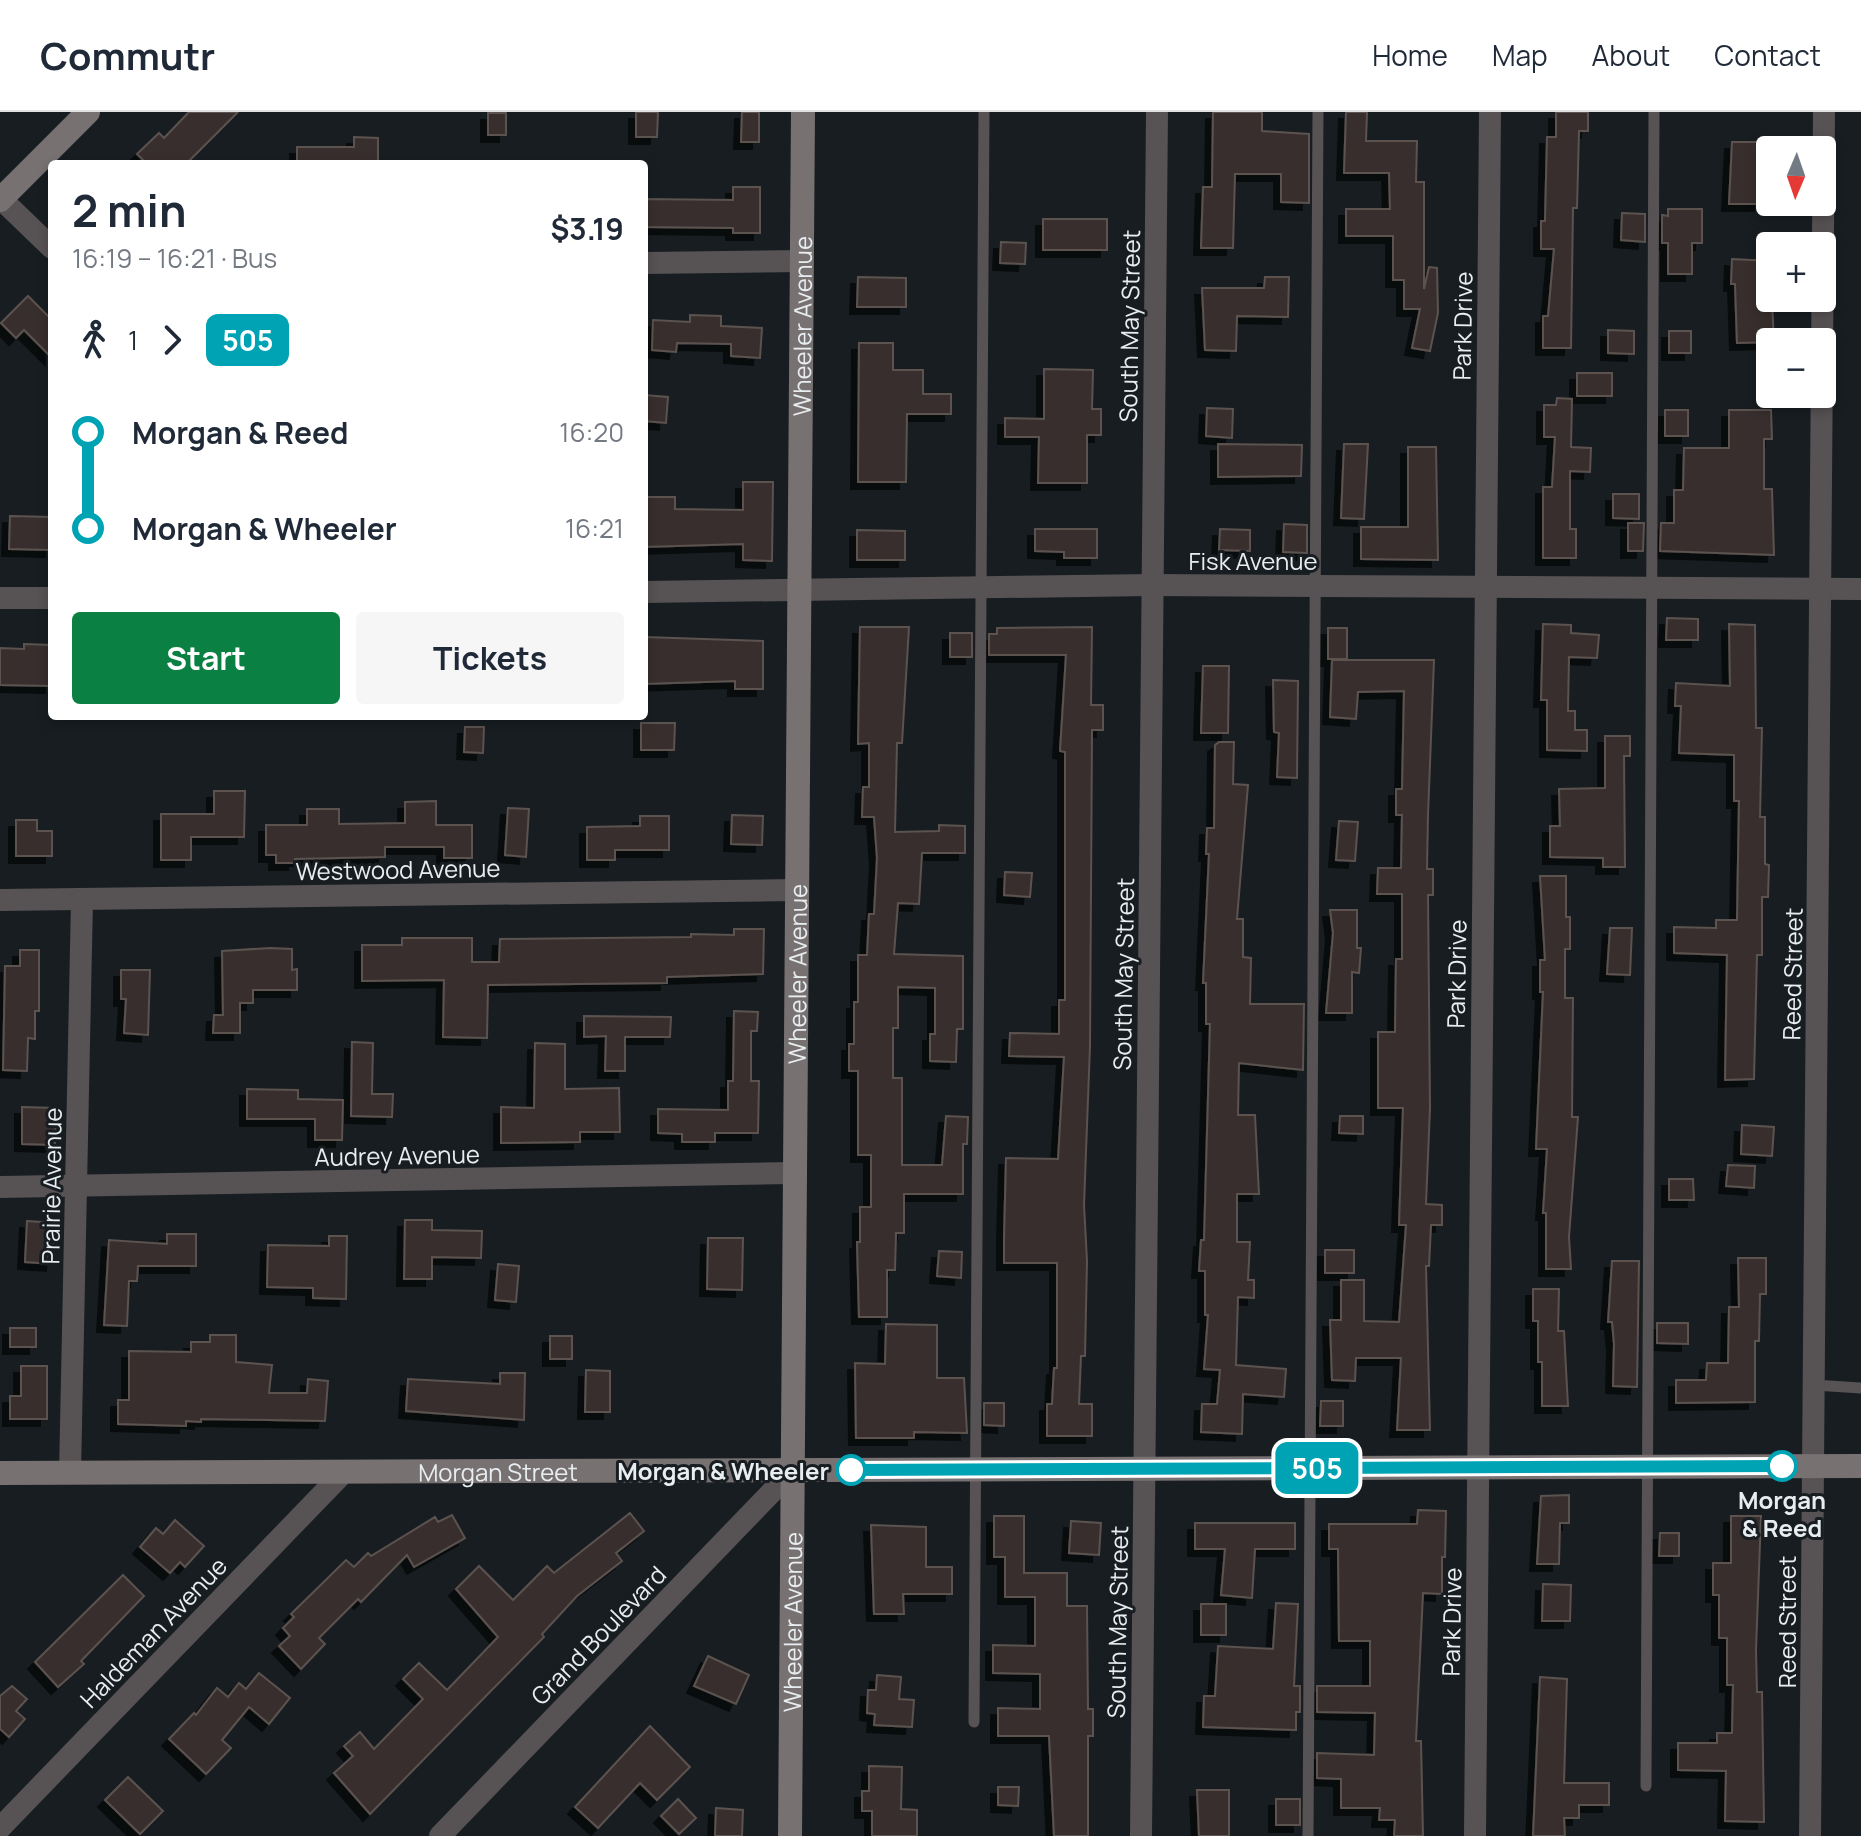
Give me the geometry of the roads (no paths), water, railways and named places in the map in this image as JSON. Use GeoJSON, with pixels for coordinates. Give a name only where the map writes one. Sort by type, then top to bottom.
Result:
{"type":"FeatureCollection","features":[{"type":"Feature","properties":{"kind":"street"},"geometry":{"type":"LineString","coordinates":[[48,244],[0,199],[88,112]]}},
{"type":"Feature","properties":{"kind":"street","name":"Wheeler Avenue"},"geometry":{"type":"LineString","coordinates":[[790,1836],[803,112]]}},
{"type":"Feature","properties":{"kind":"street","name":"South May Street"},"geometry":{"type":"LineString","coordinates":[[1141,1836],[1157,112]]}},
{"type":"Feature","properties":{"kind":"street","name":"Park Drive"},"geometry":{"type":"LineString","coordinates":[[1475,1836],[1490,112]]}},
{"type":"Feature","properties":{"kind":"street","name":"Reed Street"},"geometry":{"type":"LineString","coordinates":[[1810,1836],[1824,112]]}},
{"type":"Feature","properties":{"kind":"street"},"geometry":{"type":"LineString","coordinates":[[648,263],[802,261]]}},
{"type":"Feature","properties":{"kind":"street","name":"Fisk Avenue"},"geometry":{"type":"LineString","coordinates":[[648,592],[1152,585],[1861,589]]}},
{"type":"Feature","properties":{"kind":"street"},"geometry":{"type":"LineString","coordinates":[[0,598],[48,598]]}},
{"type":"Feature","properties":{"kind":"street","name":"Westwood Avenue"},"geometry":{"type":"LineString","coordinates":[[0,900],[797,890]]}},
{"type":"Feature","properties":{"kind":"street","name":"Prairie Avenue"},"geometry":{"type":"LineString","coordinates":[[70,1473],[82,900]]}},
{"type":"Feature","properties":{"kind":"street","name":"Audrey Avenue"},"geometry":{"type":"LineString","coordinates":[[0,1187],[795,1173]]}},
{"type":"Feature","properties":{"kind":"street","name":"Morgan Street"},"geometry":{"type":"LineString","coordinates":[[0,1473],[1861,1466]]}},
{"type":"Feature","properties":{"kind":"street","name":"Grand Boulevard"},"geometry":{"type":"LineString","coordinates":[[440,1836],[793,1470]]}},
{"type":"Feature","properties":{"kind":"street","name":"Haldeman Avenue"},"geometry":{"type":"LineString","coordinates":[[0,1828],[344,1472]]}},
{"type":"Feature","properties":{"kind":"lane"},"geometry":{"type":"LineString","coordinates":[[974,1722],[984,112]]}},
{"type":"Feature","properties":{"kind":"lane"},"geometry":{"type":"LineString","coordinates":[[1308,1836],[1318,112]]}},
{"type":"Feature","properties":{"kind":"lane"},"geometry":{"type":"LineString","coordinates":[[1646,1786],[1645,1467],[1654,112]]}},
{"type":"Feature","properties":{"kind":"lane"},"geometry":{"type":"LineString","coordinates":[[1814,1385],[1861,1388]]}},
{"type":"Feature","properties":{"kind":"place","name":"Morgan & Reed"},"geometry":{"type":"Point","coordinates":[1782,1466]}},
{"type":"Feature","properties":{"kind":"place","name":"Morgan & Wheeler"},"geometry":{"type":"Point","coordinates":[851,1470]}}]}
